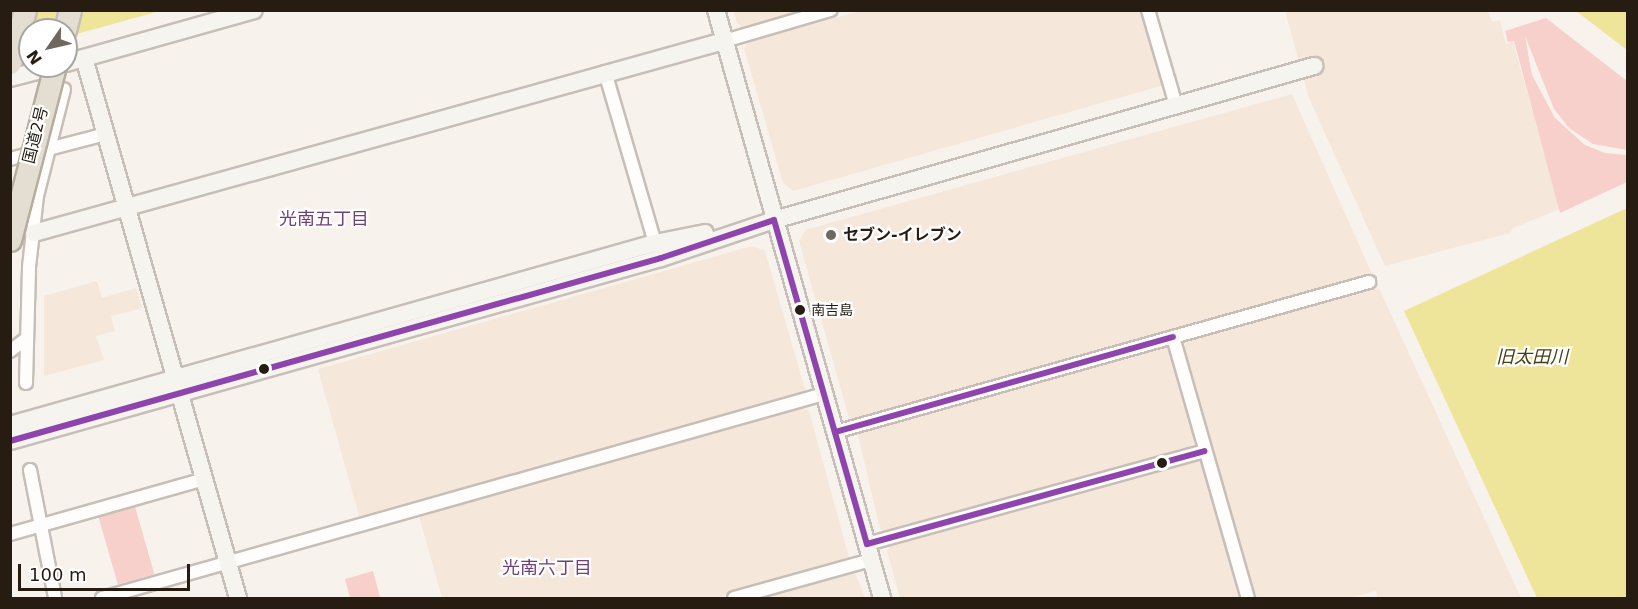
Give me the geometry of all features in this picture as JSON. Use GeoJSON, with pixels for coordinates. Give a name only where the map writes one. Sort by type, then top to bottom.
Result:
{"type":"FeatureCollection","features":[{"type":"Feature","properties":{"kind":"highway"},"geometry":{"type":"LineString","coordinates":[[10,63],[25,10]]}},
{"type":"Feature","properties":{"kind":"highway","name":"国道2号"},"geometry":{"type":"LineString","coordinates":[[10,240],[52,78]]}},
{"type":"Feature","properties":{"kind":"street"},"geometry":{"type":"LineString","coordinates":[[78,60],[254,10]]}},
{"type":"Feature","properties":{"kind":"street"},"geometry":{"type":"LineString","coordinates":[[716,10],[882,598]]}},
{"type":"Feature","properties":{"kind":"street"},"geometry":{"type":"LineString","coordinates":[[34,233],[831,10]]}},
{"type":"Feature","properties":{"kind":"street"},"geometry":{"type":"LineString","coordinates":[[1148,10],[1176,105]]}},
{"type":"Feature","properties":{"kind":"street"},"geometry":{"type":"LineString","coordinates":[[84,58],[238,598]]}},
{"type":"Feature","properties":{"kind":"street"},"geometry":{"type":"LineString","coordinates":[[10,425],[178,386],[661,258],[774,220],[1314,66]]}},
{"type":"Feature","properties":{"kind":"street"},"geometry":{"type":"LineString","coordinates":[[605,72],[655,243]]}},
{"type":"Feature","properties":{"kind":"street"},"geometry":{"type":"LineString","coordinates":[[26,383],[26,339],[34,233],[47,148],[64,89]]}},
{"type":"Feature","properties":{"kind":"street"},"geometry":{"type":"LineString","coordinates":[[10,159],[106,134]]}},
{"type":"Feature","properties":{"kind":"street"},"geometry":{"type":"LineString","coordinates":[[10,441],[178,386],[655,243],[774,220]]}},
{"type":"Feature","properties":{"kind":"street"},"geometry":{"type":"LineString","coordinates":[[835,432],[1369,282]]}},
{"type":"Feature","properties":{"kind":"street"},"geometry":{"type":"LineString","coordinates":[[1173,337],[1248,598]]}},
{"type":"Feature","properties":{"kind":"street"},"geometry":{"type":"LineString","coordinates":[[10,351],[26,339]]}},
{"type":"Feature","properties":{"kind":"street"},"geometry":{"type":"LineString","coordinates":[[102,598],[824,394]]}},
{"type":"Feature","properties":{"kind":"street"},"geometry":{"type":"LineString","coordinates":[[734,598],[869,552],[1204,451]]}},
{"type":"Feature","properties":{"kind":"street"},"geometry":{"type":"LineString","coordinates":[[30,470],[55,598]]}},
{"type":"Feature","properties":{"kind":"street"},"geometry":{"type":"LineString","coordinates":[[10,534],[205,479]]}},
{"type":"Feature","properties":{"kind":"shaded area"},"geometry":{"type":"Polygon","coordinates":[[[733,10],[800,11],[742,27],[737,23],[733,10]]]}},
{"type":"Feature","properties":{"kind":"shaded area"},"geometry":{"type":"Polygon","coordinates":[[[860,11],[1142,11],[1164,85],[793,191],[783,183],[744,48],[748,42],[860,11]]]}},
{"type":"Feature","properties":{"kind":"shaded area"},"geometry":{"type":"Polygon","coordinates":[[[1285,11],[1488,11],[1492,22],[1500,20],[1506,44],[1513,42],[1560,209],[1513,228],[1510,233],[1385,266],[1309,98],[1285,11]]]}},
{"type":"Feature","properties":{"kind":"shaded area"},"geometry":{"type":"Polygon","coordinates":[[[1546,18],[1627,81],[1627,150],[1593,144],[1569,128],[1554,109],[1525,36],[1532,75],[1555,118],[1585,145],[1605,153],[1627,155],[1627,182],[1560,213],[1514,41],[1508,42],[1505,31],[1546,18]]]}},
{"type":"Feature","properties":{"kind":"shaded area"},"geometry":{"type":"Polygon","coordinates":[[[1292,94],[1372,274],[854,420],[849,418],[799,241],[805,230],[1292,94]]]}},
{"type":"Feature","properties":{"kind":"shaded area"},"geometry":{"type":"Polygon","coordinates":[[[752,246],[765,251],[805,389],[803,393],[359,516],[318,369],[752,246]]]}},
{"type":"Feature","properties":{"kind":"shaded area"},"geometry":{"type":"Polygon","coordinates":[[[97,281],[102,298],[136,288],[142,308],[111,316],[115,331],[96,336],[104,360],[44,376],[44,296],[97,281]]]}},
{"type":"Feature","properties":{"kind":"shaded area"},"geometry":{"type":"Polygon","coordinates":[[[1379,288],[1521,598],[1378,598],[1376,591],[1348,598],[1254,598],[1184,347],[1187,340],[1379,288]]]}},
{"type":"Feature","properties":{"kind":"shaded area"},"geometry":{"type":"Polygon","coordinates":[[[1161,346],[1170,350],[1196,440],[1191,446],[885,532],[880,529],[857,431],[1161,346]]]}},
{"type":"Feature","properties":{"kind":"shaded area"},"geometry":{"type":"Polygon","coordinates":[[[803,408],[809,411],[850,561],[716,598],[442,598],[419,516],[803,408]]]}},
{"type":"Feature","properties":{"kind":"shaded area"},"geometry":{"type":"Polygon","coordinates":[[[1195,459],[1201,462],[1241,598],[900,598],[887,551],[890,545],[1195,459]]]}},
{"type":"Feature","properties":{"kind":"shaded area"},"geometry":{"type":"Polygon","coordinates":[[[134,503],[154,574],[118,585],[97,513],[134,503]]]}},
{"type":"Feature","properties":{"kind":"shaded area"},"geometry":{"type":"Polygon","coordinates":[[[854,570],[865,598],[752,598],[854,570]]]}},
{"type":"Feature","properties":{"kind":"shaded area"},"geometry":{"type":"Polygon","coordinates":[[[373,571],[380,597],[350,598],[345,579],[373,571]]]}},
{"type":"Feature","properties":{"kind":"water"},"geometry":{"type":"Polygon","coordinates":[[[11,11],[160,11],[78,34],[78,18],[18,18],[18,47],[11,44],[11,11]]]}},
{"type":"Feature","properties":{"kind":"water"},"geometry":{"type":"Polygon","coordinates":[[[1576,11],[1627,11],[1627,50],[1576,11]]]}},
{"type":"Feature","properties":{"kind":"water","name":"旧太田川"},"geometry":{"type":"Polygon","coordinates":[[[1627,208],[1627,598],[1537,598],[1404,311],[1627,208]]]}},
{"type":"Feature","properties":{"kind":"transit line"},"geometry":{"type":"LineString","coordinates":[[774,220],[867,544],[1204,451]]}},
{"type":"Feature","properties":{"kind":"transit line"},"geometry":{"type":"LineString","coordinates":[[10,441],[661,258],[774,220]]}},
{"type":"Feature","properties":{"kind":"transit line"},"geometry":{"type":"LineString","coordinates":[[835,432],[1173,337]]}},
{"type":"Feature","properties":{"kind":"place","name":"セブン-イレブン"},"geometry":{"type":"Point","coordinates":[831,235]}},
{"type":"Feature","properties":{"kind":"place","name":"南吉島"},"geometry":{"type":"Point","coordinates":[800,310]}},
{"type":"Feature","properties":{"kind":"district","name":"光南五丁目"},"geometry":{"type":"Point","coordinates":[324,219]}},
{"type":"Feature","properties":{"kind":"district","name":"光南六丁目"},"geometry":{"type":"Point","coordinates":[547,568]}}]}
